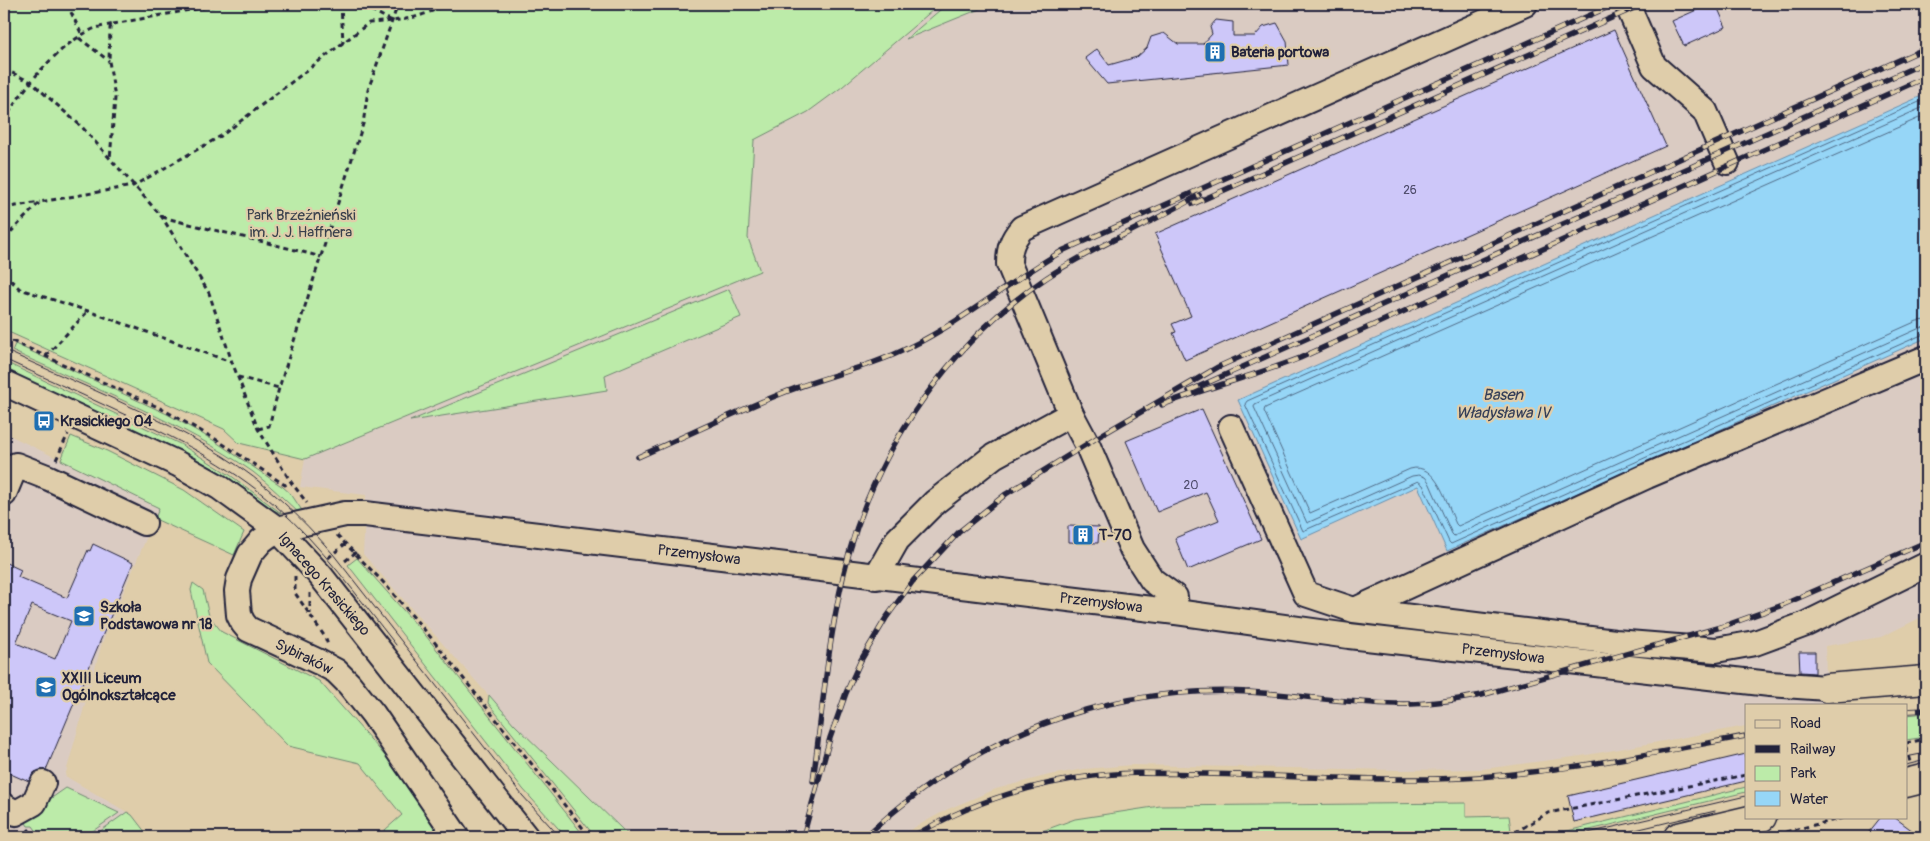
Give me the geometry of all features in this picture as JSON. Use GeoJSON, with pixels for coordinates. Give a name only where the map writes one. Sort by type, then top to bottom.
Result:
{"type":"FeatureCollection","features":[{"type":"Feature","properties":{"kind":"main road","name":"Przemysłowa"},"geometry":{"type":"LineString","coordinates":[[1826,688],[1926,680]]}},
{"type":"Feature","properties":{"kind":"main road"},"geometry":{"type":"LineString","coordinates":[[1908,782],[1926,778]]}},
{"type":"Feature","properties":{"kind":"main road"},"geometry":{"type":"LineString","coordinates":[[1678,837],[1767,826]]}},
{"type":"Feature","properties":{"kind":"street"},"geometry":{"type":"LineString","coordinates":[[1176,612],[1175,597],[1152,580],[1132,549],[1087,444],[1071,414],[1009,264],[1009,251],[1012,239],[1022,228],[1526,4]]}},
{"type":"Feature","properties":{"kind":"street"},"geometry":{"type":"LineString","coordinates":[[1627,4],[1654,66],[1705,111],[1727,162]]}},
{"type":"Feature","properties":{"kind":"street"},"geometry":{"type":"LineString","coordinates":[[1354,610],[1647,476],[1926,358]]}},
{"type":"Feature","properties":{"kind":"street","name":"Ignacego Krasickiego"},"geometry":{"type":"LineString","coordinates":[[4,383],[178,464],[219,487],[277,529],[320,575],[526,837]]}},
{"type":"Feature","properties":{"kind":"street"},"geometry":{"type":"LineString","coordinates":[[876,577],[897,540],[934,502],[994,456],[1071,414]]}},
{"type":"Feature","properties":{"kind":"street"},"geometry":{"type":"LineString","coordinates":[[1231,427],[1306,594],[1354,610],[1616,642],[1716,650],[1755,643],[1806,624],[1926,565]]}},
{"type":"Feature","properties":{"kind":"street"},"geometry":{"type":"LineString","coordinates":[[4,494],[16,465],[49,478],[144,523]]}},
{"type":"Feature","properties":{"kind":"street","name":"Przemysłowa"},"geometry":{"type":"LineString","coordinates":[[277,529],[345,514],[365,514],[1176,612],[1349,636],[1751,682],[1826,688]]}},
{"type":"Feature","properties":{"kind":"street","name":"Sybiraków"},"geometry":{"type":"LineString","coordinates":[[277,529],[261,541],[250,554],[242,570],[237,591],[239,615],[243,623],[248,628],[336,671],[349,684],[373,714],[456,837]]}},
{"type":"Feature","properties":{"kind":"street"},"geometry":{"type":"LineString","coordinates":[[1349,636],[1354,610]]}},
{"type":"Feature","properties":{"kind":"street"},"geometry":{"type":"LineString","coordinates":[[4,806],[16,812],[34,803],[43,783]]}},
{"type":"Feature","properties":{"kind":"path"},"geometry":{"type":"LineString","coordinates":[[67,4],[80,36],[109,61]]}},
{"type":"Feature","properties":{"kind":"path"},"geometry":{"type":"LineString","coordinates":[[4,121],[31,82],[48,64],[80,36],[92,29],[223,4]]}},
{"type":"Feature","properties":{"kind":"path"},"geometry":{"type":"LineString","coordinates":[[340,4],[343,43]]}},
{"type":"Feature","properties":{"kind":"path"},"geometry":{"type":"LineString","coordinates":[[354,4],[374,11],[393,21]]}},
{"type":"Feature","properties":{"kind":"path"},"geometry":{"type":"LineString","coordinates":[[258,429],[269,426],[279,388],[363,124],[368,90],[398,4]]}},
{"type":"Feature","properties":{"kind":"path"},"geometry":{"type":"LineString","coordinates":[[4,208],[133,186],[221,136],[369,23],[427,15],[447,4]]}},
{"type":"Feature","properties":{"kind":"path"},"geometry":{"type":"LineString","coordinates":[[110,160],[115,98],[109,61],[110,28],[113,24]]}},
{"type":"Feature","properties":{"kind":"path"},"geometry":{"type":"LineString","coordinates":[[4,69],[31,82],[82,127],[162,217],[209,293],[232,362],[258,429],[291,482],[310,507],[345,544],[356,552],[428,634],[590,837]]}},
{"type":"Feature","properties":{"kind":"path"},"geometry":{"type":"LineString","coordinates":[[4,239],[40,202]]}},
{"type":"Feature","properties":{"kind":"path"},"geometry":{"type":"LineString","coordinates":[[162,217],[321,257]]}},
{"type":"Feature","properties":{"kind":"path"},"geometry":{"type":"LineString","coordinates":[[4,274],[20,289],[232,362]]}},
{"type":"Feature","properties":{"kind":"path"},"geometry":{"type":"LineString","coordinates":[[46,356],[88,311]]}},
{"type":"Feature","properties":{"kind":"path"},"geometry":{"type":"LineString","coordinates":[[12,341],[160,408],[217,440],[285,485],[291,482]]}},
{"type":"Feature","properties":{"kind":"path"},"geometry":{"type":"LineString","coordinates":[[238,377],[279,388]]}},
{"type":"Feature","properties":{"kind":"path"},"geometry":{"type":"LineString","coordinates":[[4,401],[8,403],[4,413]]}},
{"type":"Feature","properties":{"kind":"path"},"geometry":{"type":"LineString","coordinates":[[49,478],[69,431]]}},
{"type":"Feature","properties":{"kind":"path"},"geometry":{"type":"LineString","coordinates":[[336,551],[345,544]]}},
{"type":"Feature","properties":{"kind":"path"},"geometry":{"type":"LineString","coordinates":[[345,562],[356,552]]}},
{"type":"Feature","properties":{"kind":"path"},"geometry":{"type":"LineString","coordinates":[[300,581],[295,576],[294,593],[325,637],[336,671]]}},
{"type":"Feature","properties":{"kind":"path"},"geometry":{"type":"LineString","coordinates":[[310,591],[310,615]]}},
{"type":"Feature","properties":{"kind":"path"},"geometry":{"type":"LineString","coordinates":[[4,697],[8,699]]}},
{"type":"Feature","properties":{"kind":"path"},"geometry":{"type":"LineString","coordinates":[[1908,743],[1926,739]]}},
{"type":"Feature","properties":{"kind":"path"},"geometry":{"type":"LineString","coordinates":[[1507,837],[1548,813],[1745,775]]}},
{"type":"Feature","properties":{"kind":"path"},"geometry":{"type":"LineString","coordinates":[[1767,826],[1838,818]]}},
{"type":"Feature","properties":{"kind":"shaded area"},"geometry":{"type":"Polygon","coordinates":[[[940,4],[1926,4],[1926,615],[1881,637],[1825,646],[1827,704],[1745,704],[1745,726],[1581,756],[1483,769],[1401,770],[1132,765],[1084,769],[1049,775],[996,789],[948,809],[897,837],[634,837],[625,832],[514,724],[363,554],[366,495],[300,487],[305,459],[760,271],[748,238],[754,140],[808,112],[842,87],[940,4]]]}},
{"type":"Feature","properties":{"kind":"shaded area"},"geometry":{"type":"Polygon","coordinates":[[[7,434],[159,508],[102,643],[65,776],[132,815],[149,837],[4,837],[4,440],[7,434]]]}},
{"type":"Feature","properties":{"kind":"green space","name":"Park Brzeźnieński im. J. J. Haffnera"},"geometry":{"type":"Polygon","coordinates":[[[4,4],[940,4],[842,87],[808,112],[754,140],[748,238],[760,271],[305,459],[239,443],[224,429],[4,330],[4,4]]]}},
{"type":"Feature","properties":{"kind":"green space"},"geometry":{"type":"Polygon","coordinates":[[[947,4],[992,4],[906,39],[947,4]]]}},
{"type":"Feature","properties":{"kind":"green space"},"geometry":{"type":"Polygon","coordinates":[[[729,289],[741,317],[605,375],[607,390],[410,421],[729,289]]]}},
{"type":"Feature","properties":{"kind":"green space"},"geometry":{"type":"Polygon","coordinates":[[[15,344],[167,414],[213,440],[283,487],[291,494],[305,515],[301,515],[253,472],[226,454],[136,406],[12,351],[15,344]]]}},
{"type":"Feature","properties":{"kind":"green space"},"geometry":{"type":"Polygon","coordinates":[[[7,363],[180,444],[230,475],[281,513],[273,510],[250,493],[221,477],[4,373],[7,363]]]}},
{"type":"Feature","properties":{"kind":"green space"},"geometry":{"type":"Polygon","coordinates":[[[71,436],[107,451],[184,490],[244,532],[234,555],[155,519],[159,508],[61,460],[71,436]]]}},
{"type":"Feature","properties":{"kind":"green space"},"geometry":{"type":"Polygon","coordinates":[[[357,558],[426,636],[585,837],[566,837],[523,789],[348,565],[357,558]]]}},
{"type":"Feature","properties":{"kind":"green space"},"geometry":{"type":"Polygon","coordinates":[[[193,583],[203,590],[209,616],[222,632],[319,681],[402,775],[440,837],[377,837],[402,815],[360,763],[288,746],[207,663],[191,590],[193,583]]]}},
{"type":"Feature","properties":{"kind":"green space"},"geometry":{"type":"Polygon","coordinates":[[[489,695],[514,724],[625,832],[634,837],[596,837],[488,703],[489,695]]]}},
{"type":"Feature","properties":{"kind":"green space"},"geometry":{"type":"Polygon","coordinates":[[[1926,713],[1926,737],[1908,740],[1908,715],[1926,713]]]}},
{"type":"Feature","properties":{"kind":"green space"},"geometry":{"type":"Polygon","coordinates":[[[1745,787],[1745,792],[1561,837],[1543,837],[1745,787]]]}},
{"type":"Feature","properties":{"kind":"green space"},"geometry":{"type":"Polygon","coordinates":[[[66,788],[119,813],[84,837],[41,837],[33,826],[28,826],[23,818],[66,788]]]}},
{"type":"Feature","properties":{"kind":"green space"},"geometry":{"type":"Polygon","coordinates":[[[1466,803],[1466,817],[1509,816],[1511,831],[1495,837],[1026,837],[1075,819],[1160,806],[1466,803]]]}},
{"type":"Feature","properties":{"kind":"green space"},"geometry":{"type":"Polygon","coordinates":[[[127,812],[132,815],[149,837],[92,837],[127,812]]]}},
{"type":"Feature","properties":{"kind":"water","name":"Basen Władysława IV"},"geometry":{"type":"Polygon","coordinates":[[[1926,94],[1926,338],[1447,551],[1418,486],[1301,539],[1238,400],[1926,94]]]}},
{"type":"Feature","properties":{"kind":"building"},"geometry":{"type":"Polygon","coordinates":[[[1710,4],[1716,4],[1726,27],[1684,46],[1672,21],[1710,4]]]}},
{"type":"Feature","properties":{"kind":"building","name":"Bateria portowa"},"geometry":{"type":"Polygon","coordinates":[[[1216,20],[1233,22],[1233,36],[1255,36],[1263,27],[1277,23],[1287,41],[1289,65],[1107,84],[1085,58],[1097,49],[1109,65],[1137,57],[1147,48],[1151,37],[1164,33],[1178,44],[1203,44],[1212,34],[1210,27],[1216,20]]]}},
{"type":"Feature","properties":{"kind":"building"},"geometry":{"type":"Polygon","coordinates":[[[1614,30],[1666,146],[1185,360],[1173,333],[1176,332],[1172,324],[1191,316],[1155,234],[1614,30]]]}},
{"type":"Feature","properties":{"kind":"building"},"geometry":{"type":"Polygon","coordinates":[[[1202,409],[1261,539],[1188,570],[1175,538],[1219,520],[1206,492],[1157,512],[1126,441],[1202,409]]]}},
{"type":"Feature","properties":{"kind":"building","name":"T-70"},"geometry":{"type":"Polygon","coordinates":[[[1068,526],[1099,527],[1098,543],[1068,542],[1068,526]]]}},
{"type":"Feature","properties":{"kind":"building"},"geometry":{"type":"Polygon","coordinates":[[[93,544],[133,563],[46,770],[35,772],[29,781],[4,771],[4,562],[21,570],[18,577],[67,598],[88,550],[90,551],[93,544]],[[32,605],[16,643],[55,659],[71,621],[32,605]]]}},
{"type":"Feature","properties":{"kind":"building"},"geometry":{"type":"Polygon","coordinates":[[[1799,652],[1815,652],[1815,673],[1800,672],[1799,652]]]}},
{"type":"Feature","properties":{"kind":"building"},"geometry":{"type":"Polygon","coordinates":[[[1745,754],[1745,781],[1574,822],[1568,796],[1745,754]]]}},
{"type":"Feature","properties":{"kind":"building"},"geometry":{"type":"Polygon","coordinates":[[[1880,818],[1895,818],[1921,837],[1865,837],[1880,818]]]}},
{"type":"Feature","properties":{"kind":"tram line"},"geometry":{"type":"LineString","coordinates":[[4,350],[171,426],[238,466],[282,501],[333,554],[522,795],[560,837]]}},
{"type":"Feature","properties":{"kind":"tram line"},"geometry":{"type":"LineString","coordinates":[[4,359],[200,452],[257,490],[308,537],[339,572],[396,645]]}},
{"type":"Feature","properties":{"kind":"tram line"},"geometry":{"type":"LineString","coordinates":[[1908,757],[1926,753]]}},
{"type":"Feature","properties":{"kind":"tram line"},"geometry":{"type":"LineString","coordinates":[[1908,764],[1926,760]]}},
{"type":"Feature","properties":{"kind":"tram line"},"geometry":{"type":"LineString","coordinates":[[1571,837],[1745,796]]}},
{"type":"Feature","properties":{"kind":"tram line"},"geometry":{"type":"LineString","coordinates":[[1606,837],[1715,811]]}},
{"type":"Feature","properties":{"kind":"railway"},"geometry":{"type":"LineString","coordinates":[[638,457],[788,391],[895,354],[950,325],[1064,250],[1615,4]]}},
{"type":"Feature","properties":{"kind":"railway"},"geometry":{"type":"LineString","coordinates":[[1193,204],[1643,4]]}},
{"type":"Feature","properties":{"kind":"railway"},"geometry":{"type":"LineString","coordinates":[[803,837],[830,738],[846,693],[861,660],[886,618],[913,581],[959,532],[1006,494],[1103,434],[1218,367],[1926,48]]}},
{"type":"Feature","properties":{"kind":"railway"},"geometry":{"type":"LineString","coordinates":[[1189,391],[1926,62]]}},
{"type":"Feature","properties":{"kind":"railway"},"geometry":{"type":"LineString","coordinates":[[1162,405],[1300,358],[1926,77]]}},
{"type":"Feature","properties":{"kind":"railway"},"geometry":{"type":"LineString","coordinates":[[813,781],[831,638],[849,553],[862,513],[879,473],[900,435],[950,364],[980,332],[1012,303],[1064,266],[1199,195]]}},
{"type":"Feature","properties":{"kind":"railway"},"geometry":{"type":"LineString","coordinates":[[865,837],[906,802],[950,771],[995,745],[1042,724],[1092,708],[1142,698],[1195,692],[1249,692],[1396,704],[1429,703],[1482,695],[1724,626],[1780,606],[1926,542]]}},
{"type":"Feature","properties":{"kind":"railway"},"geometry":{"type":"LineString","coordinates":[[1908,711],[1926,710]]}},
{"type":"Feature","properties":{"kind":"railway"},"geometry":{"type":"LineString","coordinates":[[912,837],[954,815],[999,797],[1045,784],[1093,776],[1150,773],[1378,779],[1474,777],[1552,770],[1745,736]]}},
{"type":"Feature","properties":{"kind":"place","name":"Bateria portowa"},"geometry":{"type":"Point","coordinates":[1215,52]}},
{"type":"Feature","properties":{"kind":"place","name":"Krasickiego 04"},"geometry":{"type":"Point","coordinates":[44,421]}},
{"type":"Feature","properties":{"kind":"place","name":"T-70"},"geometry":{"type":"Point","coordinates":[1083,535]}},
{"type":"Feature","properties":{"kind":"place","name":"Szkoła Podstawowa nr 18"},"geometry":{"type":"Point","coordinates":[84,616]}},
{"type":"Feature","properties":{"kind":"place","name":"XXIII Liceum Ogólnokształcące"},"geometry":{"type":"Point","coordinates":[46,687]}}]}
